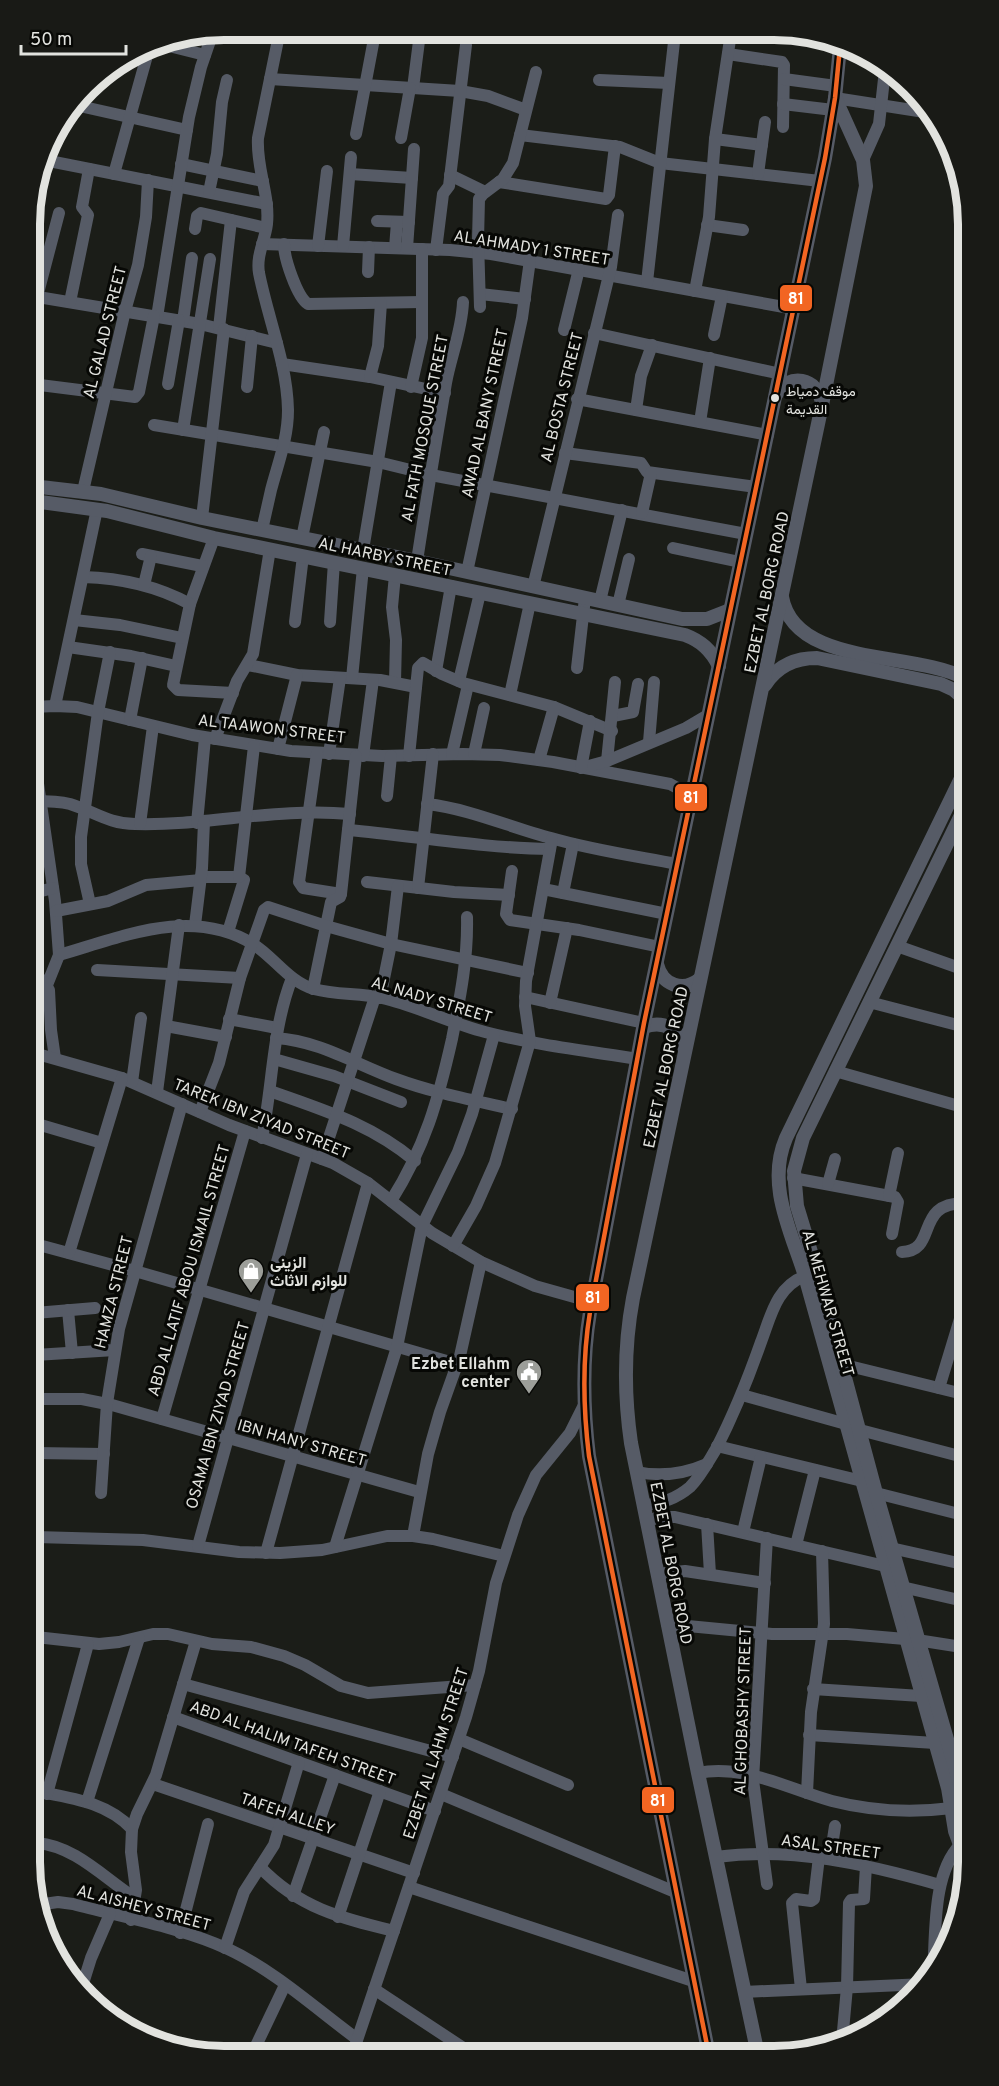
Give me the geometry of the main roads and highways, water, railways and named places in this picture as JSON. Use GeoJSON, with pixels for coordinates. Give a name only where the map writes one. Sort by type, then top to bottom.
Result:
{"type":"FeatureCollection","features":[{"type":"Feature","properties":{"kind":"place","name":"موقف دمياط القديمة"},"geometry":{"type":"Point","coordinates":[775,398]}},
{"type":"Feature","properties":{"kind":"place","name":"الزينى للوازم الاثاث"},"geometry":{"type":"Point","coordinates":[251,1294]}},
{"type":"Feature","properties":{"kind":"place","name":"Ezbet Ellahm center"},"geometry":{"type":"Point","coordinates":[529,1395]}}]}
